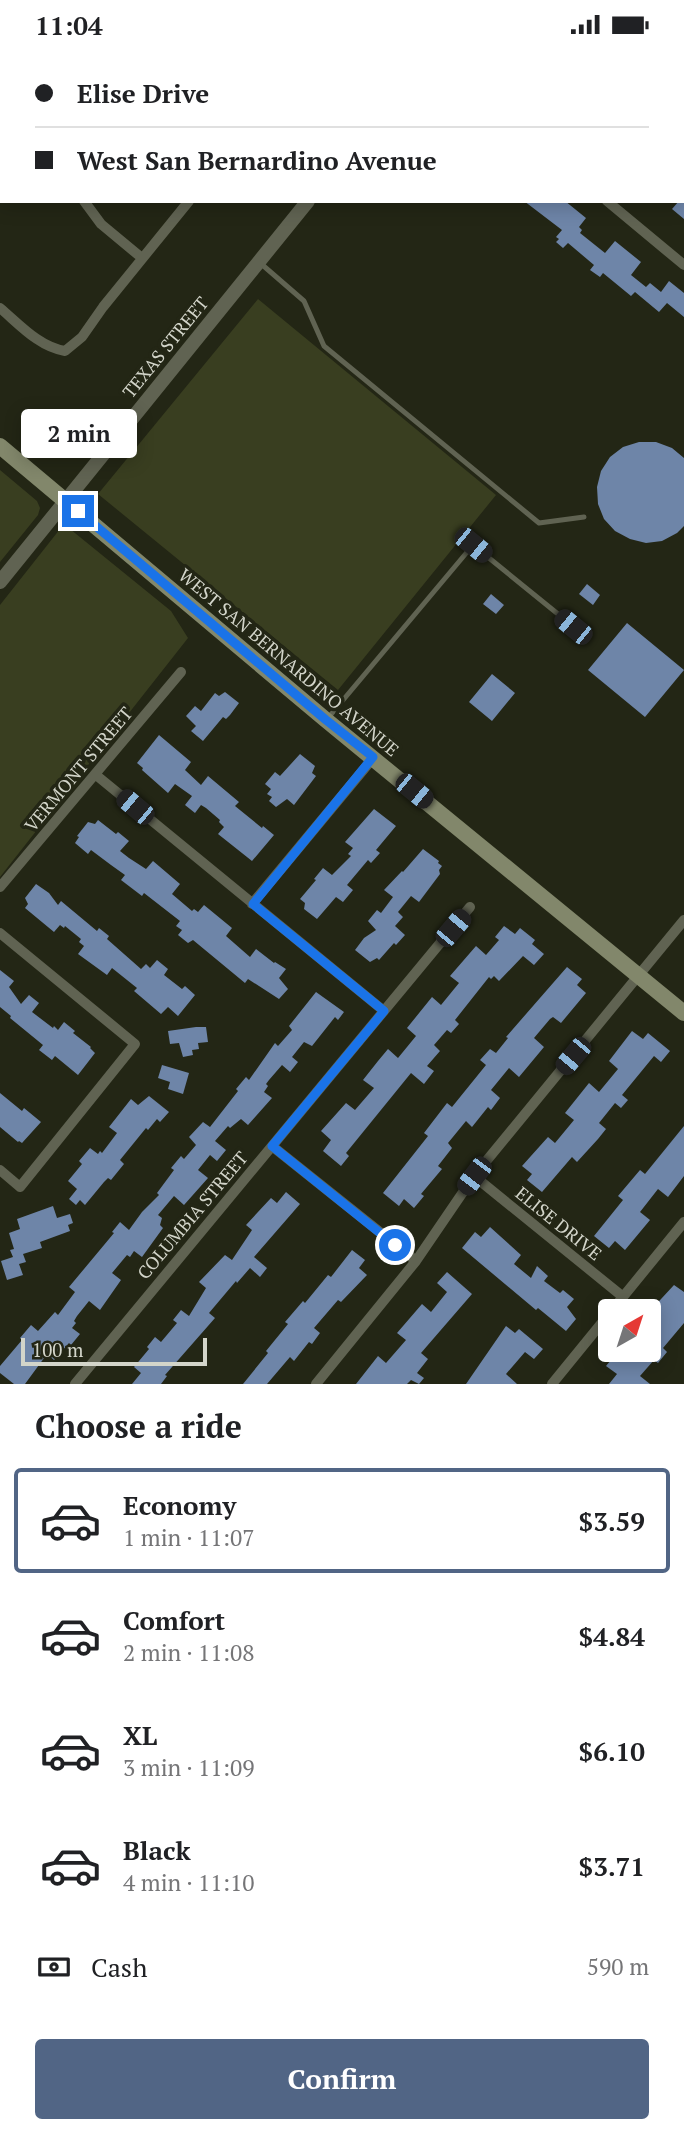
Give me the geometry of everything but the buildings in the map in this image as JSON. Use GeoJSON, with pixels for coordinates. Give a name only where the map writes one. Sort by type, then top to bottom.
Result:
{"type":"FeatureCollection","features":[{"type":"Feature","properties":{"kind":"main road","name":"WEST SAN BERNARDINO AVENUE"},"geometry":{"type":"LineString","coordinates":[[0,446],[326,720],[684,1013]]}},
{"type":"Feature","properties":{"kind":"street"},"geometry":{"type":"LineString","coordinates":[[85,203],[101,224],[142,258]]}},
{"type":"Feature","properties":{"kind":"street"},"geometry":{"type":"LineString","coordinates":[[0,308],[41,342],[53,349],[65,351],[82,337],[187,203]]}},
{"type":"Feature","properties":{"kind":"street","name":"TEXAS STREET"},"geometry":{"type":"LineString","coordinates":[[0,582],[305,203]]}},
{"type":"Feature","properties":{"kind":"street"},"geometry":{"type":"LineString","coordinates":[[609,203],[684,265]]}},
{"type":"Feature","properties":{"kind":"street","name":"VERMONT STREET"},"geometry":{"type":"LineString","coordinates":[[0,887],[181,672]]}},
{"type":"Feature","properties":{"kind":"street"},"geometry":{"type":"LineString","coordinates":[[253,904],[373,757]]}},
{"type":"Feature","properties":{"kind":"street"},"geometry":{"type":"LineString","coordinates":[[96,775],[384,1011]]}},
{"type":"Feature","properties":{"kind":"street","name":"COLUMBIA STREET"},"geometry":{"type":"LineString","coordinates":[[75,1384],[470,907]]}},
{"type":"Feature","properties":{"kind":"street"},"geometry":{"type":"LineString","coordinates":[[316,1384],[416,1261],[474,1176],[684,920]]}},
{"type":"Feature","properties":{"kind":"street"},"geometry":{"type":"LineString","coordinates":[[0,933],[135,1044],[20,1187],[0,1170]]}},
{"type":"Feature","properties":{"kind":"street"},"geometry":{"type":"LineString","coordinates":[[272,1146],[416,1261]]}},
{"type":"Feature","properties":{"kind":"street","name":"ELISE DRIVE"},"geometry":{"type":"LineString","coordinates":[[474,1176],[622,1296]]}},
{"type":"Feature","properties":{"kind":"street"},"geometry":{"type":"LineString","coordinates":[[558,1382],[622,1296],[684,1222]]}},
{"type":"Feature","properties":{"kind":"lane"},"geometry":{"type":"LineString","coordinates":[[259,262],[304,301],[324,346],[539,523],[584,517]]}},
{"type":"Feature","properties":{"kind":"lane"},"geometry":{"type":"LineString","coordinates":[[326,720],[473,545],[573,627]]}},
{"type":"Feature","properties":{"kind":"green space"},"geometry":{"type":"Polygon","coordinates":[[[258,299],[496,495],[338,690],[98,494],[258,299]]]}},
{"type":"Feature","properties":{"kind":"green space"},"geometry":{"type":"Polygon","coordinates":[[[0,470],[37,501],[40,508],[38,515],[0,562],[0,470]]]}},
{"type":"Feature","properties":{"kind":"green space"},"geometry":{"type":"Polygon","coordinates":[[[60,529],[70,529],[171,611],[188,638],[0,877],[0,605],[60,529]]]}},
{"type":"Feature","properties":{"kind":"route"},"geometry":{"type":"LineString","coordinates":[[78,511],[373,757],[253,904],[384,1011],[272,1146],[395,1245]]}}]}
